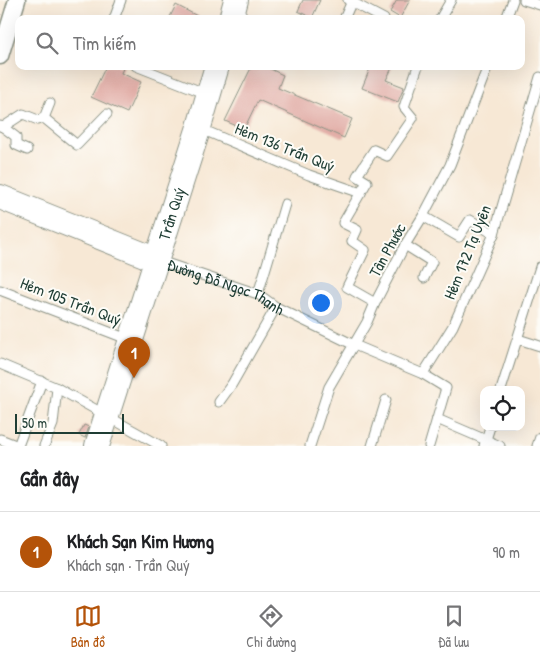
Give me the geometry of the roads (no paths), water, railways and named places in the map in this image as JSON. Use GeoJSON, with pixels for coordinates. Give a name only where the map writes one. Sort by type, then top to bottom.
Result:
{"type":"FeatureCollection","features":[{"type":"Feature","properties":{"kind":"street"},"geometry":{"type":"LineString","coordinates":[[15,15],[17,0]]}},
{"type":"Feature","properties":{"kind":"street"},"geometry":{"type":"LineString","coordinates":[[232,15],[236,0]]}},
{"type":"Feature","properties":{"kind":"street"},"geometry":{"type":"LineString","coordinates":[[2,45],[15,19]]}},
{"type":"Feature","properties":{"kind":"street","name":"Trần Quý"},"geometry":{"type":"LineString","coordinates":[[97,446],[216,70]]}},
{"type":"Feature","properties":{"kind":"street","name":"Đường Đỗ Ngọc Thạnh"},"geometry":{"type":"LineString","coordinates":[[0,198],[157,260]]}},
{"type":"Feature","properties":{"kind":"lane"},"geometry":{"type":"LineString","coordinates":[[115,15],[121,0]]}},
{"type":"Feature","properties":{"kind":"lane"},"geometry":{"type":"LineString","coordinates":[[442,15],[451,0]]}},
{"type":"Feature","properties":{"kind":"lane"},"geometry":{"type":"LineString","coordinates":[[507,15],[513,0]]}},
{"type":"Feature","properties":{"kind":"lane"},"geometry":{"type":"LineString","coordinates":[[524,0],[540,6]]}},
{"type":"Feature","properties":{"kind":"lane"},"geometry":{"type":"LineString","coordinates":[[345,15],[350,1],[376,15]]}},
{"type":"Feature","properties":{"kind":"lane"},"geometry":{"type":"LineString","coordinates":[[146,70],[209,95]]}},
{"type":"Feature","properties":{"kind":"lane"},"geometry":{"type":"LineString","coordinates":[[375,303],[347,288],[365,250],[352,241],[357,230],[343,223],[367,182],[357,176],[374,150],[387,156],[413,118],[404,107],[417,70]]}},
{"type":"Feature","properties":{"kind":"lane","name":"Tân Phước"},"geometry":{"type":"LineString","coordinates":[[310,446],[329,387],[352,344],[367,322],[405,245],[450,165],[486,70]]}},
{"type":"Feature","properties":{"kind":"lane","name":"Hẻm 172 Tạ Uyên"},"geometry":{"type":"LineString","coordinates":[[423,374],[453,326],[494,234],[540,76]]}},
{"type":"Feature","properties":{"kind":"lane"},"geometry":{"type":"LineString","coordinates":[[27,150],[16,145],[16,137],[2,126],[23,114],[38,120],[44,118],[50,103]]}},
{"type":"Feature","properties":{"kind":"lane"},"geometry":{"type":"LineString","coordinates":[[44,118],[77,145],[107,114]]}},
{"type":"Feature","properties":{"kind":"lane","name":"Hẻm 136 Trần Quý"},"geometry":{"type":"LineString","coordinates":[[199,128],[309,175],[360,193]]}},
{"type":"Feature","properties":{"kind":"lane"},"geometry":{"type":"LineString","coordinates":[[258,294],[285,204]]}},
{"type":"Feature","properties":{"kind":"lane"},"geometry":{"type":"LineString","coordinates":[[423,216],[458,237],[470,220],[494,234]]}},
{"type":"Feature","properties":{"kind":"lane"},"geometry":{"type":"LineString","coordinates":[[405,245],[432,262],[424,278]]}},
{"type":"Feature","properties":{"kind":"lane","name":"Đường Đỗ Ngọc Thạnh"},"geometry":{"type":"LineString","coordinates":[[157,260],[258,294],[276,307],[352,344],[423,374],[446,388],[437,419]]}},
{"type":"Feature","properties":{"kind":"lane"},"geometry":{"type":"LineString","coordinates":[[503,386],[540,267]]}},
{"type":"Feature","properties":{"kind":"lane","name":"Hẻm 105 Trần Quý"},"geometry":{"type":"LineString","coordinates":[[0,290],[131,340]]}},
{"type":"Feature","properties":{"kind":"lane"},"geometry":{"type":"LineString","coordinates":[[219,402],[232,384],[276,307]]}},
{"type":"Feature","properties":{"kind":"lane"},"geometry":{"type":"LineString","coordinates":[[518,339],[540,346]]}},
{"type":"Feature","properties":{"kind":"lane"},"geometry":{"type":"LineString","coordinates":[[0,364],[57,388],[161,446]]}},
{"type":"Feature","properties":{"kind":"lane"},"geometry":{"type":"LineString","coordinates":[[0,439],[18,446],[42,381]]}},
{"type":"Feature","properties":{"kind":"lane"},"geometry":{"type":"LineString","coordinates":[[44,446],[53,424],[57,388]]}},
{"type":"Feature","properties":{"kind":"lane"},"geometry":{"type":"LineString","coordinates":[[372,446],[386,400]]}},
{"type":"Feature","properties":{"kind":"lane"},"geometry":{"type":"LineString","coordinates":[[429,446],[437,419],[485,443],[500,446]]}},
{"type":"Feature","properties":{"kind":"lane"},"geometry":{"type":"LineString","coordinates":[[485,443],[489,431]]}},
{"type":"Feature","properties":{"kind":"lane"},"geometry":{"type":"LineString","coordinates":[[537,446],[540,437]]}},
{"type":"Feature","properties":{"kind":"place","name":"Khách Sạn Kim Hương"},"geometry":{"type":"Point","coordinates":[134,378]}}]}
